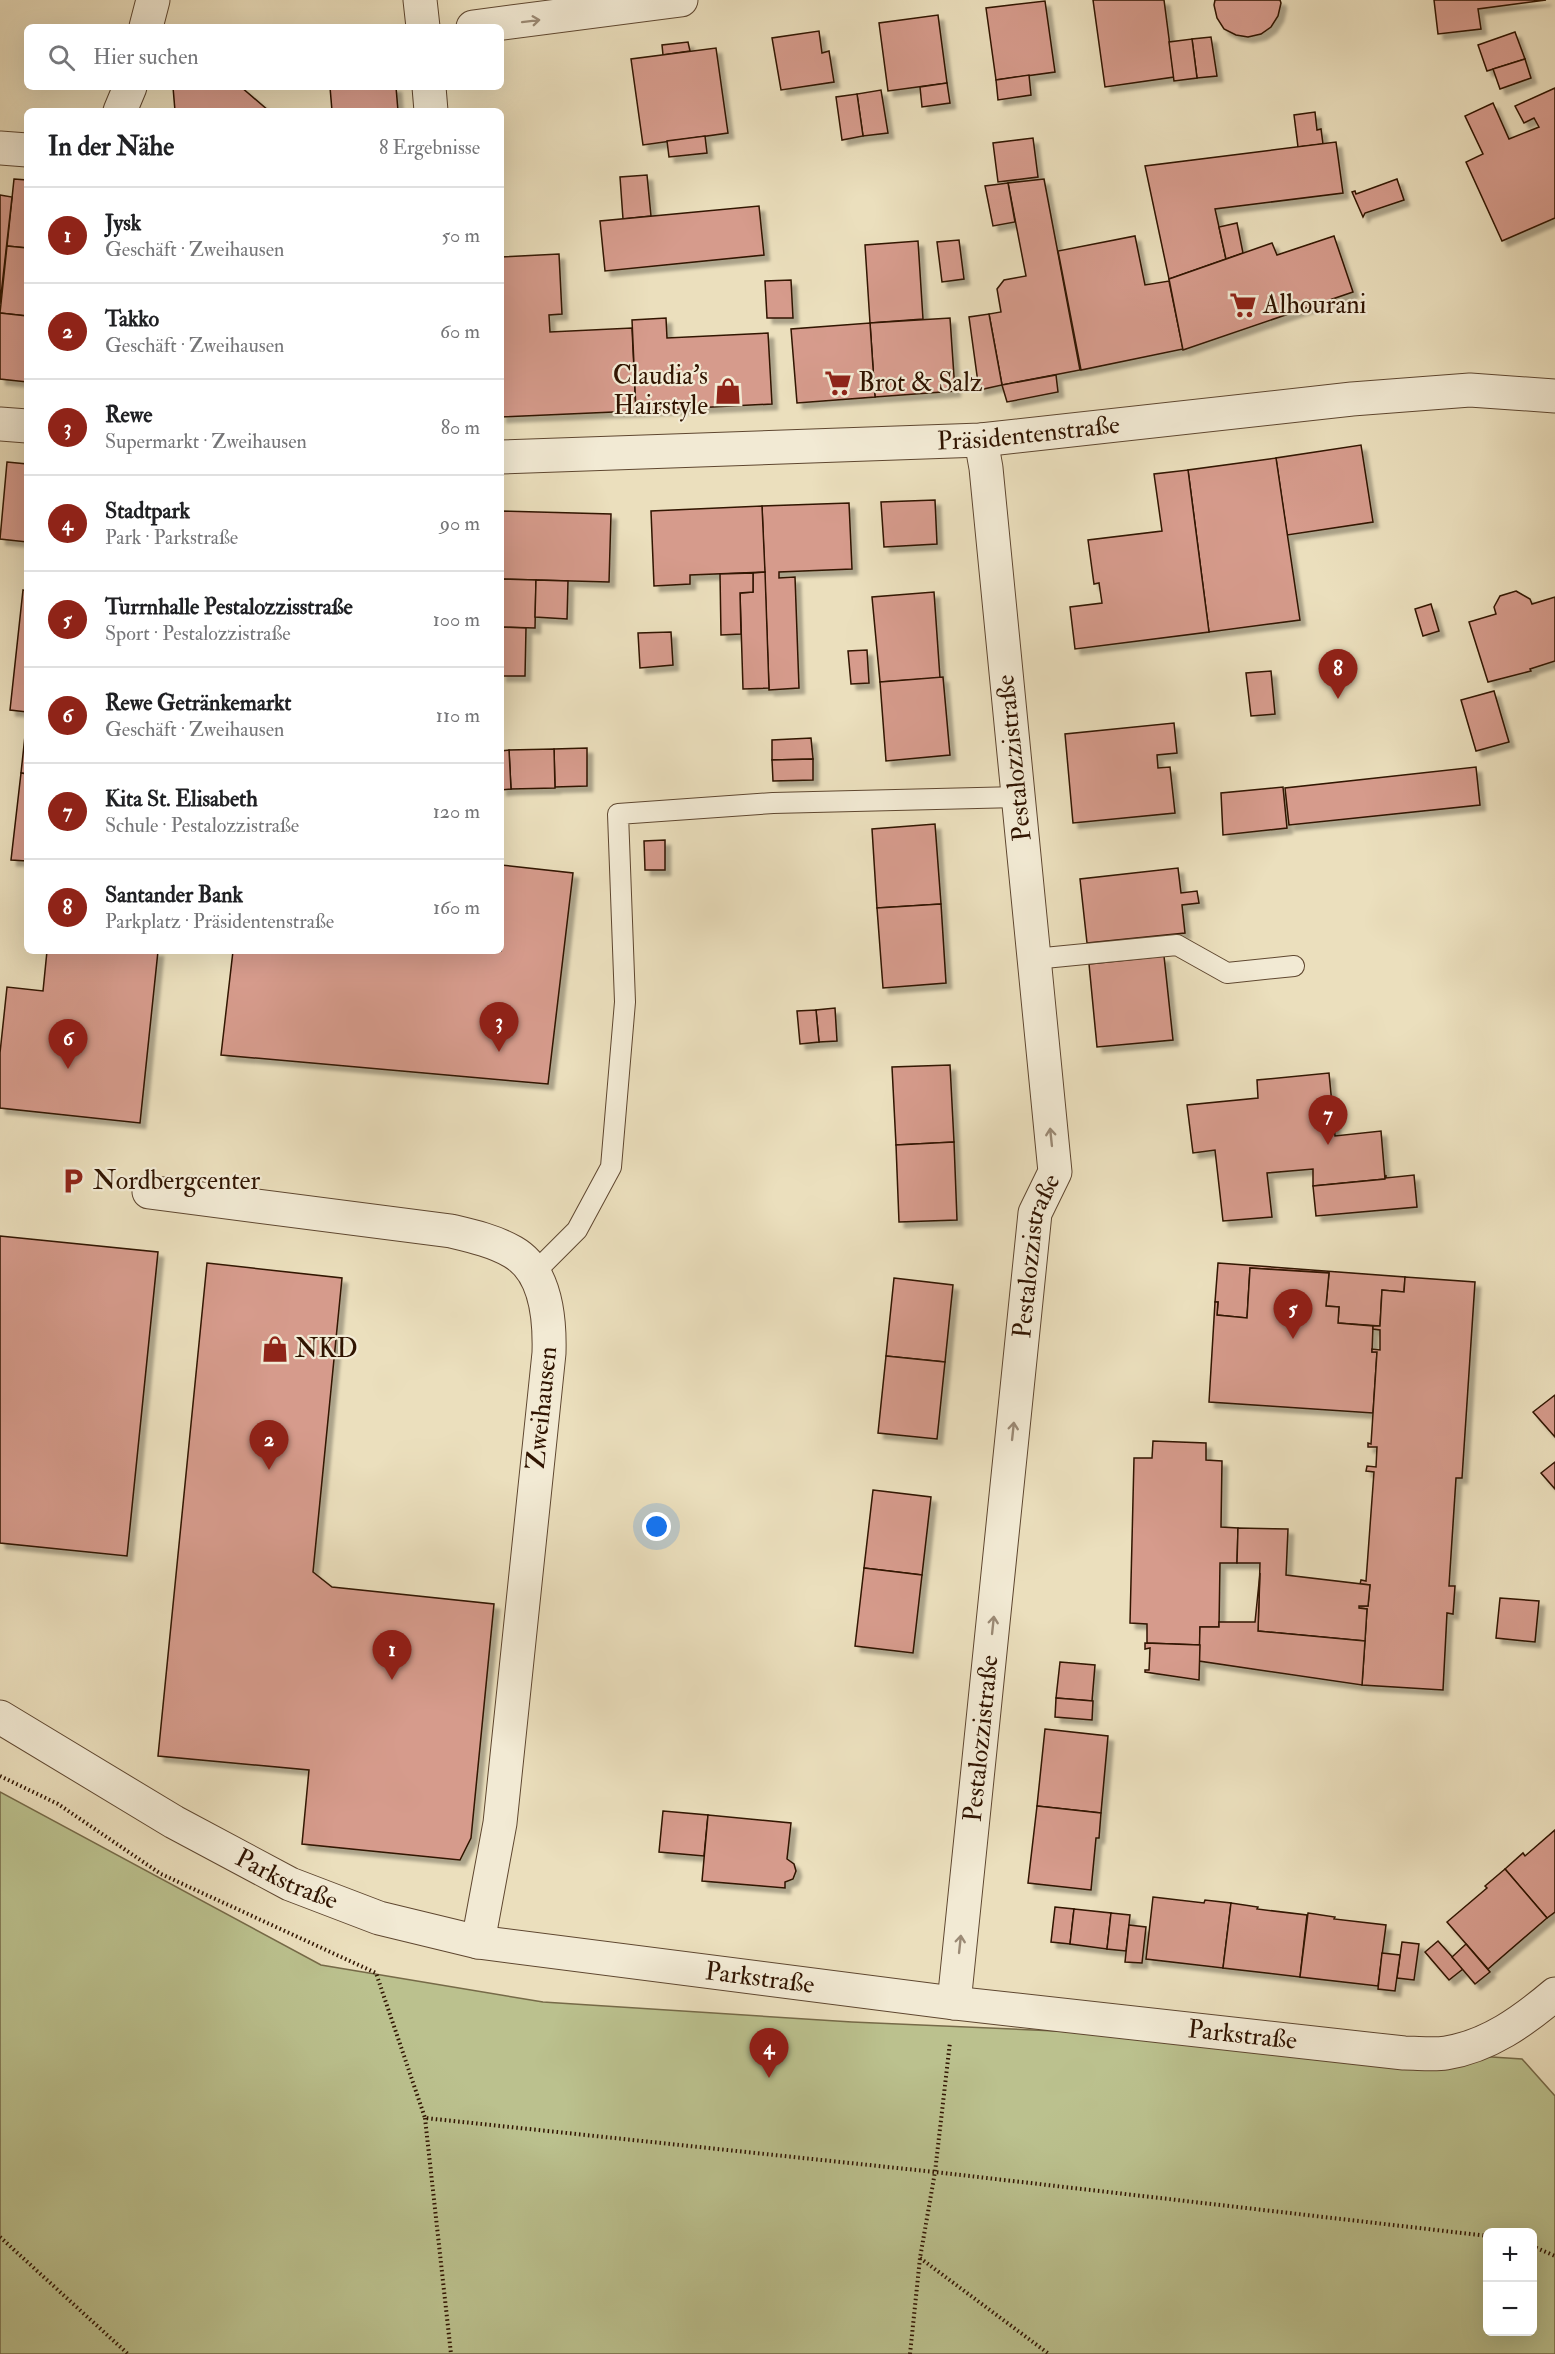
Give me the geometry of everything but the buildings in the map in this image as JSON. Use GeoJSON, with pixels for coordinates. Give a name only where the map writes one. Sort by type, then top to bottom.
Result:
{"type":"FeatureCollection","features":[{"type":"Feature","properties":{"kind":"street"},"geometry":{"type":"LineString","coordinates":[[147,24],[153,0]]}},
{"type":"Feature","properties":{"kind":"street"},"geometry":{"type":"LineString","coordinates":[[420,0],[423,24]]}},
{"type":"Feature","properties":{"kind":"street"},"geometry":{"type":"LineString","coordinates":[[496,24],[681,0]]}},
{"type":"Feature","properties":{"kind":"street"},"geometry":{"type":"LineString","coordinates":[[121,108],[129,90]]}},
{"type":"Feature","properties":{"kind":"street"},"geometry":{"type":"LineString","coordinates":[[429,90],[431,108]]}},
{"type":"Feature","properties":{"kind":"street"},"geometry":{"type":"LineString","coordinates":[[0,148],[24,150]]}},
{"type":"Feature","properties":{"kind":"street","name":"Präsidentenstraße"},"geometry":{"type":"LineString","coordinates":[[504,457],[981,440],[1364,398],[1470,390],[1555,396]]}},
{"type":"Feature","properties":{"kind":"street"},"geometry":{"type":"LineString","coordinates":[[0,424],[24,426]]}},
{"type":"Feature","properties":{"kind":"street","name":"Pestalozzistraße"},"geometry":{"type":"LineString","coordinates":[[954,2003],[1035,1213],[1055,1172],[986,468],[981,440]]}},
{"type":"Feature","properties":{"kind":"street","name":"Zweihausen"},"geometry":{"type":"LineString","coordinates":[[149,1192],[451,1231],[485,1239],[515,1253],[534,1273],[544,1299],[550,1325],[549,1353],[500,1823],[478,1942]]}},
{"type":"Feature","properties":{"kind":"street","name":"Parkstraße"},"geometry":{"type":"LineString","coordinates":[[0,1717],[174,1822],[290,1884],[379,1918],[478,1942],[954,2003],[1404,2054],[1445,2053],[1485,2043],[1515,2026],[1555,1994]]}},
{"type":"Feature","properties":{"kind":"lane"},"geometry":{"type":"LineString","coordinates":[[534,1273],[576,1230],[611,1167],[625,1002],[618,814],[773,803],[1019,796]]}},
{"type":"Feature","properties":{"kind":"lane"},"geometry":{"type":"LineString","coordinates":[[1034,959],[1177,945],[1227,973],[1294,966]]}},
{"type":"Feature","properties":{"kind":"path"},"geometry":{"type":"LineString","coordinates":[[0,1776],[58,1804],[161,1874],[376,1973],[425,2118],[451,2354]]}},
{"type":"Feature","properties":{"kind":"path"},"geometry":{"type":"LineString","coordinates":[[909,2354],[920,2258],[935,2172],[954,2003]]}},
{"type":"Feature","properties":{"kind":"path"},"geometry":{"type":"LineString","coordinates":[[425,2118],[935,2172],[1483,2235]]}},
{"type":"Feature","properties":{"kind":"path"},"geometry":{"type":"LineString","coordinates":[[0,2237],[128,2354]]}},
{"type":"Feature","properties":{"kind":"path"},"geometry":{"type":"LineString","coordinates":[[1537,2248],[1555,2256]]}},
{"type":"Feature","properties":{"kind":"path"},"geometry":{"type":"LineString","coordinates":[[920,2258],[1049,2354]]}},
{"type":"Feature","properties":{"kind":"green space"},"geometry":{"type":"Polygon","coordinates":[[[0,1792],[321,1965],[543,2002],[852,2022],[1191,2037],[1522,2059],[1555,2096],[1555,2354],[0,2354],[0,1792]]]}},
{"type":"Feature","properties":{"kind":"place","name":"Alhourani"},"geometry":{"type":"Point","coordinates":[1243,305]}},
{"type":"Feature","properties":{"kind":"place","name":"Brot & Salz"},"geometry":{"type":"Point","coordinates":[838,383]}},
{"type":"Feature","properties":{"kind":"place","name":"Claudia's Hairstyle"},"geometry":{"type":"Point","coordinates":[728,391]}},
{"type":"Feature","properties":{"kind":"place","name":"Santander Bank"},"geometry":{"type":"Point","coordinates":[1338,699]}},
{"type":"Feature","properties":{"kind":"place","name":"Rewe"},"geometry":{"type":"Point","coordinates":[499,1052]}},
{"type":"Feature","properties":{"kind":"place","name":"Rewe Getränkemarkt"},"geometry":{"type":"Point","coordinates":[68,1069]}},
{"type":"Feature","properties":{"kind":"place","name":"Kita St. Elisabeth"},"geometry":{"type":"Point","coordinates":[1328,1145]}},
{"type":"Feature","properties":{"kind":"place","name":"Nordbergcenter"},"geometry":{"type":"Point","coordinates":[73,1181]}},
{"type":"Feature","properties":{"kind":"place","name":"Turrnhalle Pestalozzisstraße"},"geometry":{"type":"Point","coordinates":[1293,1339]}},
{"type":"Feature","properties":{"kind":"place","name":"NKD"},"geometry":{"type":"Point","coordinates":[275,1349]}},
{"type":"Feature","properties":{"kind":"place","name":"Takko"},"geometry":{"type":"Point","coordinates":[269,1470]}},
{"type":"Feature","properties":{"kind":"place","name":"Jysk"},"geometry":{"type":"Point","coordinates":[392,1680]}},
{"type":"Feature","properties":{"kind":"place","name":"Stadtpark"},"geometry":{"type":"Point","coordinates":[769,2078]}}]}
